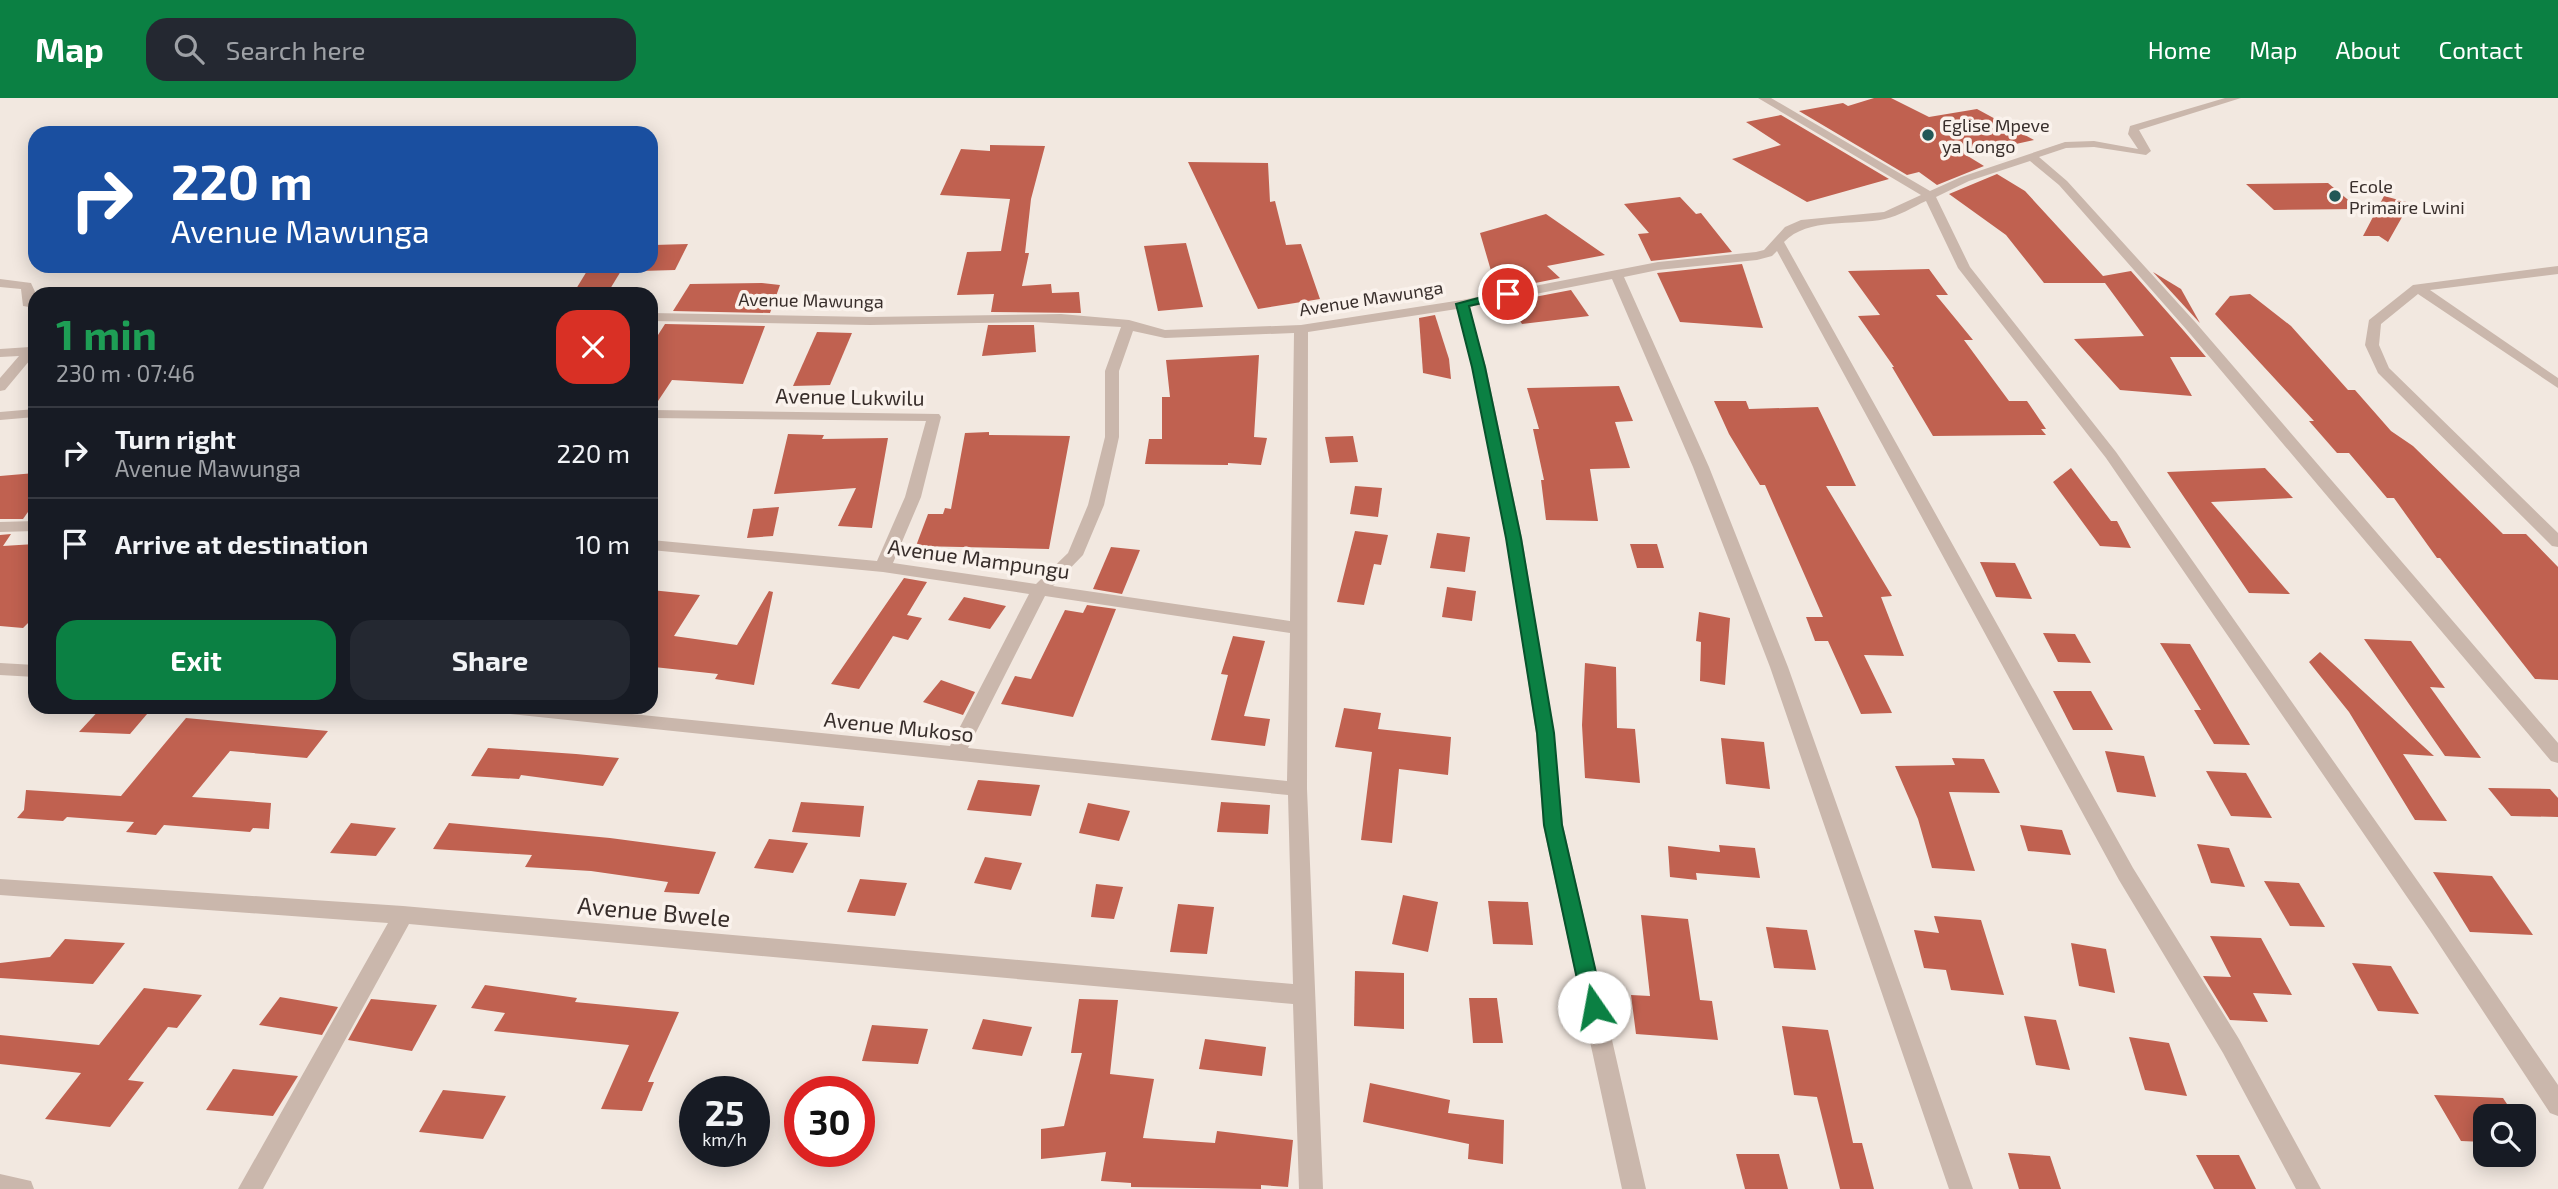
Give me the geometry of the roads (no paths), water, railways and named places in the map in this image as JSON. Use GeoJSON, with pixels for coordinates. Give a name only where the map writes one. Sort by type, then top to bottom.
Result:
{"type":"FeatureCollection","features":[{"type":"Feature","properties":{"kind":"street"},"geometry":{"type":"LineString","coordinates":[[1763,98],[1928,195],[1964,268],[2111,455],[2436,923],[2558,1105]]}},
{"type":"Feature","properties":{"kind":"street","name":"Avenue Mawunga"},"geometry":{"type":"LineString","coordinates":[[658,317],[867,321],[1036,319],[1129,324],[1145,332],[1165,334],[1301,329],[1462,304],[1658,266],[1757,257],[1768,253],[1789,230],[1805,223],[1861,220],[1887,215],[1965,179],[2065,145],[2080,143],[2142,153],[2146,151],[2134,134],[2134,128],[2236,98]]}},
{"type":"Feature","properties":{"kind":"street"},"geometry":{"type":"LineString","coordinates":[[2032,158],[2063,183],[2191,326],[2558,756]]}},
{"type":"Feature","properties":{"kind":"street"},"geometry":{"type":"LineString","coordinates":[[1779,242],[2126,874],[2231,1046],[2309,1189]]}},
{"type":"Feature","properties":{"kind":"street"},"geometry":{"type":"LineString","coordinates":[[2558,270],[2418,288],[2374,323],[2372,345],[2383,370],[2558,542]]}},
{"type":"Feature","properties":{"kind":"street"},"geometry":{"type":"LineString","coordinates":[[1616,274],[1701,467],[1779,667],[1961,1189]]}},
{"type":"Feature","properties":{"kind":"street"},"geometry":{"type":"LineString","coordinates":[[0,283],[26,286],[28,291]]}},
{"type":"Feature","properties":{"kind":"street"},"geometry":{"type":"LineString","coordinates":[[2418,288],[2557,383]]}},
{"type":"Feature","properties":{"kind":"street"},"geometry":{"type":"LineString","coordinates":[[1462,304],[1479,367],[1514,538],[1545,733],[1553,825],[1634,1189]]}},
{"type":"Feature","properties":{"kind":"street"},"geometry":{"type":"LineString","coordinates":[[955,755],[1040,590],[1075,555],[1096,505],[1112,437],[1112,372],[1129,324]]}},
{"type":"Feature","properties":{"kind":"street"},"geometry":{"type":"LineString","coordinates":[[1301,329],[1297,789],[1311,1189]]}},
{"type":"Feature","properties":{"kind":"street"},"geometry":{"type":"LineString","coordinates":[[0,353],[28,351]]}},
{"type":"Feature","properties":{"kind":"street"},"geometry":{"type":"LineString","coordinates":[[0,387],[28,353]]}},
{"type":"Feature","properties":{"kind":"street"},"geometry":{"type":"LineString","coordinates":[[0,416],[28,414]]}},
{"type":"Feature","properties":{"kind":"street","name":"Avenue Lukwilu"},"geometry":{"type":"LineString","coordinates":[[658,414],[934,416],[912,497],[883,567]]}},
{"type":"Feature","properties":{"kind":"street"},"geometry":{"type":"LineString","coordinates":[[0,527],[28,526]]}},
{"type":"Feature","properties":{"kind":"street","name":"Avenue Mampungu"},"geometry":{"type":"LineString","coordinates":[[658,546],[883,567],[1299,628]]}},
{"type":"Feature","properties":{"kind":"street"},"geometry":{"type":"LineString","coordinates":[[0,669],[28,671]]}},
{"type":"Feature","properties":{"kind":"street","name":"Avenue Mukoso"},"geometry":{"type":"LineString","coordinates":[[563,714],[1297,789]]}},
{"type":"Feature","properties":{"kind":"street","name":"Avenue Bwele"},"geometry":{"type":"LineString","coordinates":[[0,887],[403,915],[1304,995]]}},
{"type":"Feature","properties":{"kind":"street"},"geometry":{"type":"LineString","coordinates":[[250,1189],[403,915]]}},
{"type":"Feature","properties":{"kind":"street"},"geometry":{"type":"LineString","coordinates":[[0,1186],[22,1189]]}},
{"type":"Feature","properties":{"kind":"place","name":"Eglise Mpeve ya Longo"},"geometry":{"type":"Point","coordinates":[1928,135]}},
{"type":"Feature","properties":{"kind":"place","name":"Ecole Primaire Lwini"},"geometry":{"type":"Point","coordinates":[2335,196]}}]}
